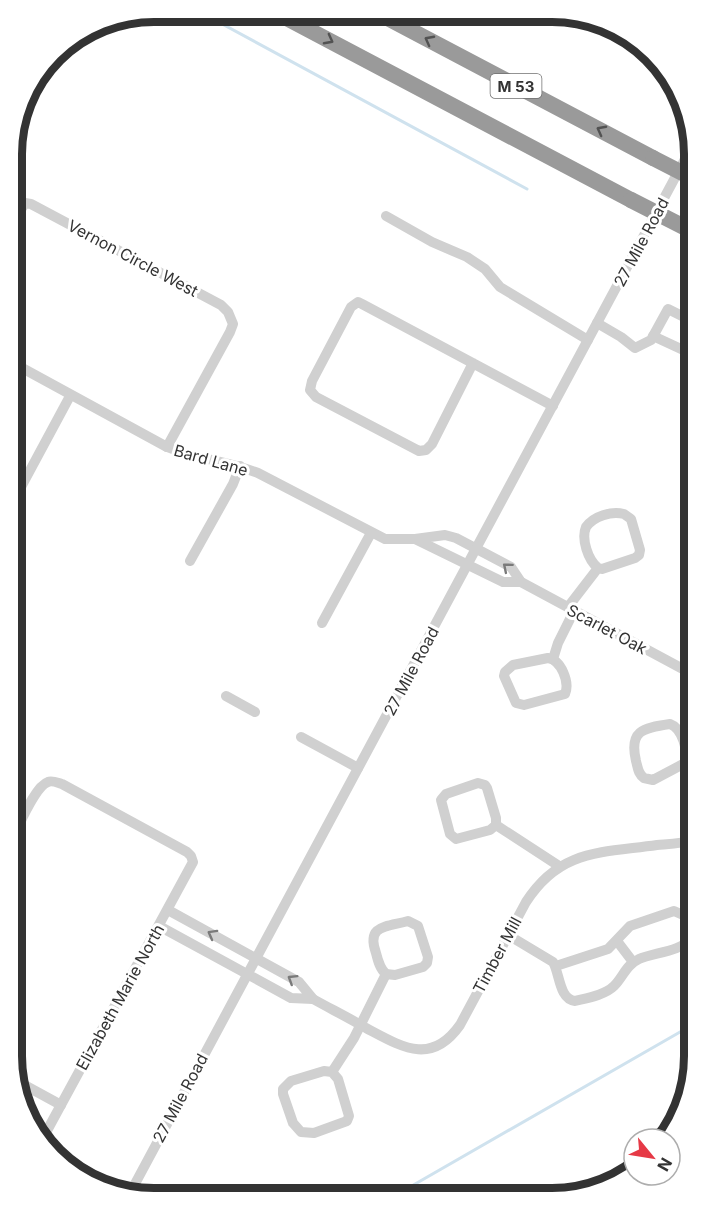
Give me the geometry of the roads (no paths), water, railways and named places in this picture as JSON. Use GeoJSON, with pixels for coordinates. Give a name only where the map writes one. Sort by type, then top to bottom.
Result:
{"type":"FeatureCollection","features":[{"type":"Feature","properties":{"kind":"highway","name":"M 53"},"geometry":{"type":"LineString","coordinates":[[294,22],[684,226]]}},
{"type":"Feature","properties":{"kind":"highway","name":"M 53"},"geometry":{"type":"LineString","coordinates":[[395,22],[684,174]]}},
{"type":"Feature","properties":{"kind":"street","name":"27 Mile Road"},"geometry":{"type":"LineString","coordinates":[[134,1186],[684,161]]}},
{"type":"Feature","properties":{"kind":"street","name":"Vernon Circle West"},"geometry":{"type":"LineString","coordinates":[[22,208],[25,203],[45,211],[221,305],[228,312],[233,324],[167,447]]}},
{"type":"Feature","properties":{"kind":"street"},"geometry":{"type":"LineString","coordinates":[[386,216],[432,242],[467,256],[485,269],[500,287],[588,340]]}},
{"type":"Feature","properties":{"kind":"street"},"geometry":{"type":"LineString","coordinates":[[473,363],[432,444],[426,450],[419,451],[316,397],[310,390],[312,381],[348,311],[352,304],[358,302],[473,363],[553,406]]}},
{"type":"Feature","properties":{"kind":"street"},"geometry":{"type":"LineString","coordinates":[[597,323],[635,348],[651,340],[668,309],[684,317]]}},
{"type":"Feature","properties":{"kind":"street"},"geometry":{"type":"LineString","coordinates":[[653,336],[684,350]]}},
{"type":"Feature","properties":{"kind":"street","name":"Bard Lane"},"geometry":{"type":"LineString","coordinates":[[22,368],[167,447],[191,456],[240,466],[258,473],[385,539],[415,539],[445,535],[477,548]]}},
{"type":"Feature","properties":{"kind":"street"},"geometry":{"type":"LineString","coordinates":[[22,485],[70,396]]}},
{"type":"Feature","properties":{"kind":"street"},"geometry":{"type":"LineString","coordinates":[[190,561],[233,484],[240,466]]}},
{"type":"Feature","properties":{"kind":"street"},"geometry":{"type":"LineString","coordinates":[[624,513],[631,519],[640,550],[639,555],[613,566],[598,568],[593,562],[584,538],[586,527],[590,522],[608,514],[624,513]]}},
{"type":"Feature","properties":{"kind":"street"},"geometry":{"type":"LineString","coordinates":[[322,623],[371,533]]}},
{"type":"Feature","properties":{"kind":"street","name":"Bard Lane"},"geometry":{"type":"LineString","coordinates":[[415,539],[468,566]]}},
{"type":"Feature","properties":{"kind":"street","name":"Scarlet Oak"},"geometry":{"type":"LineString","coordinates":[[477,548],[511,567],[521,582],[683,669]]}},
{"type":"Feature","properties":{"kind":"street","name":"Scarlet Oak"},"geometry":{"type":"LineString","coordinates":[[468,566],[502,582],[521,582]]}},
{"type":"Feature","properties":{"kind":"street"},"geometry":{"type":"LineString","coordinates":[[553,659],[571,609],[598,568]]}},
{"type":"Feature","properties":{"kind":"street"},"geometry":{"type":"LineString","coordinates":[[553,659],[560,664],[567,686],[565,693],[524,705],[516,703],[504,676],[508,669],[524,662],[553,659]]}},
{"type":"Feature","properties":{"kind":"street"},"geometry":{"type":"LineString","coordinates":[[226,696],[255,712]]}},
{"type":"Feature","properties":{"kind":"street"},"geometry":{"type":"LineString","coordinates":[[683,744],[679,730],[674,725],[664,725],[640,732],[632,746],[638,772],[644,778],[653,780],[683,768]]}},
{"type":"Feature","properties":{"kind":"street"},"geometry":{"type":"LineString","coordinates":[[301,737],[358,768]]}},
{"type":"Feature","properties":{"kind":"street","name":"Elizabeth Marie North"},"geometry":{"type":"LineString","coordinates":[[22,820],[38,790],[47,782],[62,784],[191,856],[192,866],[46,1132]]}},
{"type":"Feature","properties":{"kind":"street"},"geometry":{"type":"LineString","coordinates":[[481,783],[487,788],[496,825],[490,830],[456,839],[450,834],[441,800],[446,794],[481,783]]}},
{"type":"Feature","properties":{"kind":"street"},"geometry":{"type":"LineString","coordinates":[[496,825],[559,866]]}},
{"type":"Feature","properties":{"kind":"street","name":"Timber Mill"},"geometry":{"type":"LineString","coordinates":[[168,910],[300,982],[313,999],[396,1044],[412,1050],[431,1048],[448,1040],[460,1025],[534,890],[550,873],[578,857],[683,841]]}},
{"type":"Feature","properties":{"kind":"street"},"geometry":{"type":"LineString","coordinates":[[556,966],[608,949],[630,926],[638,922],[675,911],[683,916]]}},
{"type":"Feature","properties":{"kind":"street"},"geometry":{"type":"LineString","coordinates":[[408,921],[416,923],[428,963],[423,967],[395,975],[386,974],[380,966],[372,941],[375,932],[408,921]]}},
{"type":"Feature","properties":{"kind":"street","name":"Timber Mill"},"geometry":{"type":"LineString","coordinates":[[159,926],[291,998],[313,999]]}},
{"type":"Feature","properties":{"kind":"street"},"geometry":{"type":"LineString","coordinates":[[508,935],[549,958],[556,966],[565,996],[571,1001],[611,988],[633,962],[683,944]]}},
{"type":"Feature","properties":{"kind":"street"},"geometry":{"type":"LineString","coordinates":[[617,941],[633,962]]}},
{"type":"Feature","properties":{"kind":"street"},"geometry":{"type":"LineString","coordinates":[[332,1072],[386,974]]}},
{"type":"Feature","properties":{"kind":"street"},"geometry":{"type":"LineString","coordinates":[[324,1071],[332,1072],[338,1079],[349,1116],[347,1121],[314,1133],[301,1132],[293,1123],[283,1089],[291,1081],[324,1071]]}},
{"type":"Feature","properties":{"kind":"street"},"geometry":{"type":"LineString","coordinates":[[26,1086],[61,1105]]}},
{"type":"Feature","properties":{"kind":"waterway"},"geometry":{"type":"LineString","coordinates":[[218,22],[527,189]]}},
{"type":"Feature","properties":{"kind":"waterway"},"geometry":{"type":"LineString","coordinates":[[408,1188],[683,1030]]}}]}
